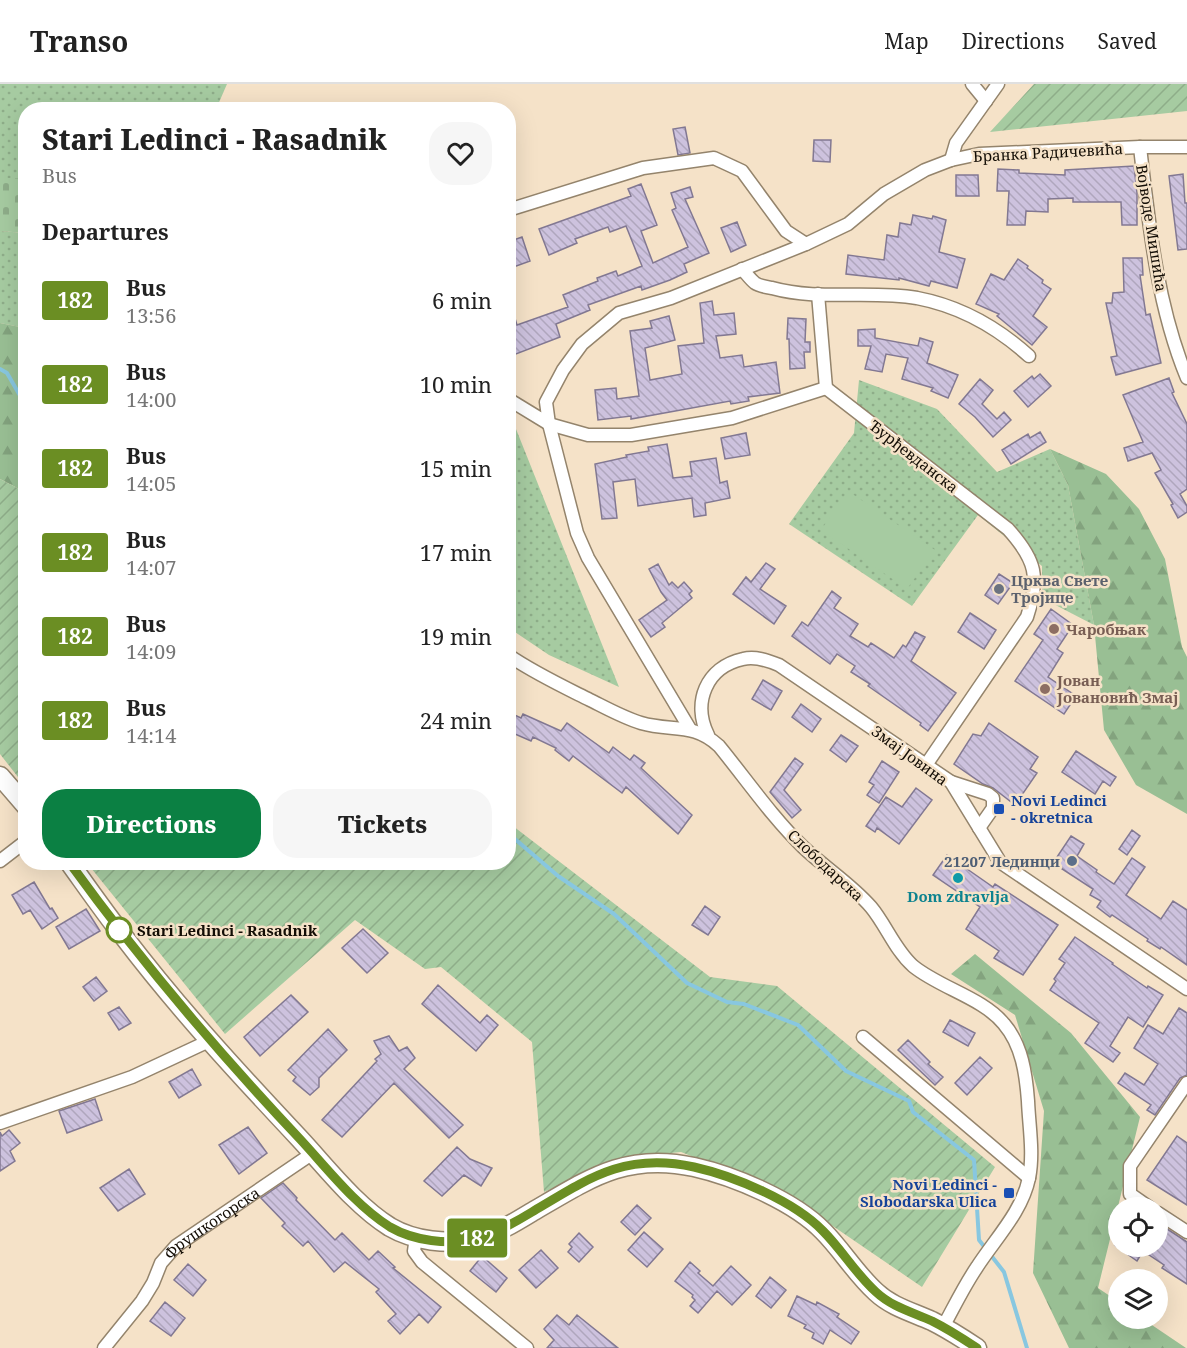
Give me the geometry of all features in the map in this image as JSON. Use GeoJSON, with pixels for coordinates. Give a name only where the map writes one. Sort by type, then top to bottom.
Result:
{"type":"FeatureCollection","features":[{"type":"Feature","properties":{"kind":"street"},"geometry":{"type":"LineString","coordinates":[[972,84],[986,101]]}},
{"type":"Feature","properties":{"kind":"street"},"geometry":{"type":"LineString","coordinates":[[951,160],[956,143],[998,84]]}},
{"type":"Feature","properties":{"kind":"street","name":"Војводе Мишића"},"geometry":{"type":"LineString","coordinates":[[1140,147],[1156,272],[1178,355],[1187,378]]}},
{"type":"Feature","properties":{"kind":"street","name":"Бранка Радичевића"},"geometry":{"type":"LineString","coordinates":[[690,729],[588,558],[577,533],[549,424],[546,402],[563,370],[582,344],[619,313],[671,298],[806,244],[848,224],[884,194],[925,170],[951,160],[979,154],[1187,147]]}},
{"type":"Feature","properties":{"kind":"street"},"geometry":{"type":"LineString","coordinates":[[516,208],[643,168],[714,158],[742,171],[786,231],[806,244]]}},
{"type":"Feature","properties":{"kind":"street"},"geometry":{"type":"LineString","coordinates":[[742,269],[756,284],[780,290],[818,294],[885,294],[929,301],[949,307],[1007,336],[1029,356]]}},
{"type":"Feature","properties":{"kind":"street"},"geometry":{"type":"LineString","coordinates":[[516,404],[549,424],[588,435],[631,435],[732,418],[826,388],[818,294]]}},
{"type":"Feature","properties":{"kind":"street","name":"Ђурђевданска"},"geometry":{"type":"LineString","coordinates":[[826,388],[1008,529],[1024,547],[1033,569],[1035,594],[1027,617],[926,765]]}},
{"type":"Feature","properties":{"kind":"street","name":"Змај Јовина"},"geometry":{"type":"LineString","coordinates":[[708,735],[701,723],[700,710],[703,693],[712,677],[726,665],[744,659],[762,658],[779,664],[951,783],[1000,862],[1187,989]]}},
{"type":"Feature","properties":{"kind":"street","name":"Слободарска"},"geometry":{"type":"LineString","coordinates":[[516,661],[542,676],[640,723],[665,728],[690,729],[708,735],[802,846],[852,887],[872,908],[912,965],[936,982],[986,1008],[1004,1023],[1017,1042],[1026,1082],[1030,1144],[1029,1178],[1021,1200],[1000,1235],[976,1268],[943,1327]]}},
{"type":"Feature","properties":{"kind":"street"},"geometry":{"type":"LineString","coordinates":[[0,776],[18,797]]}},
{"type":"Feature","properties":{"kind":"street"},"geometry":{"type":"LineString","coordinates":[[951,783],[988,794],[993,798],[993,808],[979,828]]}},
{"type":"Feature","properties":{"kind":"street"},"geometry":{"type":"LineString","coordinates":[[0,861],[18,847]]}},
{"type":"Feature","properties":{"kind":"street"},"geometry":{"type":"LineString","coordinates":[[75,870],[124,938],[209,1041],[313,1153],[366,1207],[391,1227],[416,1237],[453,1242],[471,1240],[491,1234],[585,1181],[634,1163],[654,1162],[694,1167],[711,1171],[757,1190],[804,1214],[823,1231],[875,1292],[891,1304],[943,1327],[977,1348]]}},
{"type":"Feature","properties":{"kind":"street"},"geometry":{"type":"LineString","coordinates":[[863,1037],[1029,1178]]}},
{"type":"Feature","properties":{"kind":"street"},"geometry":{"type":"LineString","coordinates":[[0,1123],[132,1077],[209,1041]]}},
{"type":"Feature","properties":{"kind":"street"},"geometry":{"type":"LineString","coordinates":[[1134,1197],[1130,1194],[1130,1166],[1187,1083]]}},
{"type":"Feature","properties":{"kind":"street","name":"Фрушкогорска"},"geometry":{"type":"LineString","coordinates":[[104,1348],[153,1283],[161,1263],[176,1246],[313,1153]]}},
{"type":"Feature","properties":{"kind":"street"},"geometry":{"type":"LineString","coordinates":[[1168,1220],[1187,1232]]}},
{"type":"Feature","properties":{"kind":"street"},"geometry":{"type":"LineString","coordinates":[[416,1237],[414,1251],[422,1262],[527,1348]]}},
{"type":"Feature","properties":{"kind":"green space"},"geometry":{"type":"Polygon","coordinates":[[[0,84],[227,84],[219,102],[18,102],[18,178],[0,178],[0,84]]]}},
{"type":"Feature","properties":{"kind":"green space"},"geometry":{"type":"Polygon","coordinates":[[[1034,84],[1187,84],[1187,111],[990,132],[1034,84]]]}},
{"type":"Feature","properties":{"kind":"green space"},"geometry":{"type":"Polygon","coordinates":[[[0,178],[18,178],[18,232],[0,231],[0,178]]]}},
{"type":"Feature","properties":{"kind":"green space"},"geometry":{"type":"Polygon","coordinates":[[[0,231],[18,232],[18,327],[0,323],[0,231]]]}},
{"type":"Feature","properties":{"kind":"green space"},"geometry":{"type":"Polygon","coordinates":[[[0,323],[18,327],[18,488],[0,479],[0,323]]]}},
{"type":"Feature","properties":{"kind":"green space"},"geometry":{"type":"Polygon","coordinates":[[[859,380],[937,409],[997,472],[1050,449],[1068,485],[1094,625],[1042,598],[1042,566],[978,515],[912,606],[789,524],[854,433],[859,380]]]}},
{"type":"Feature","properties":{"kind":"green space"},"geometry":{"type":"Polygon","coordinates":[[[516,429],[619,687],[549,655],[516,633],[516,429]]]}},
{"type":"Feature","properties":{"kind":"green space"},"geometry":{"type":"Polygon","coordinates":[[[1050,449],[1106,474],[1139,509],[1165,559],[1182,647],[1187,657],[1187,814],[1136,785],[1104,730],[1094,625],[1068,485],[1050,449]]]}},
{"type":"Feature","properties":{"kind":"green space"},"geometry":{"type":"Polygon","coordinates":[[[0,479],[18,488],[18,777],[0,754],[0,479]]]}},
{"type":"Feature","properties":{"kind":"green space"},"geometry":{"type":"Polygon","coordinates":[[[848,491],[935,550],[907,589],[821,530],[848,491]]]}},
{"type":"Feature","properties":{"kind":"green space"},"geometry":{"type":"Polygon","coordinates":[[[516,828],[710,977],[777,986],[995,1167],[922,1287],[783,1192],[681,1152],[620,1158],[544,1192],[532,1042],[441,967],[425,969],[355,920],[225,1034],[93,870],[516,870],[516,828]]]}},
{"type":"Feature","properties":{"kind":"green space"},"geometry":{"type":"Polygon","coordinates":[[[975,954],[1071,1033],[1140,1117],[1120,1197],[1108,1197],[1108,1247],[1098,1288],[1108,1295],[1108,1329],[1158,1329],[1186,1348],[1069,1348],[1033,1273],[1044,1111],[1015,1015],[951,974],[975,954]]]}},
{"type":"Feature","properties":{"kind":"building"},"geometry":{"type":"Polygon","coordinates":[[[685,127],[690,153],[678,155],[673,129],[685,127]]]}},
{"type":"Feature","properties":{"kind":"building"},"geometry":{"type":"Polygon","coordinates":[[[814,140],[831,140],[830,162],[813,161],[814,140]]]}},
{"type":"Feature","properties":{"kind":"building"},"geometry":{"type":"Polygon","coordinates":[[[1134,166],[1137,225],[1122,225],[1121,202],[1073,202],[1073,198],[1048,199],[1048,212],[1026,211],[1025,225],[1007,225],[1009,191],[997,191],[998,169],[1019,170],[1019,173],[1065,175],[1065,170],[1134,166]]]}},
{"type":"Feature","properties":{"kind":"building"},"geometry":{"type":"Polygon","coordinates":[[[1183,174],[1185,203],[1187,203],[1187,249],[1178,250],[1169,176],[1183,174]]]}},
{"type":"Feature","properties":{"kind":"building"},"geometry":{"type":"Polygon","coordinates":[[[956,175],[978,175],[979,196],[956,196],[956,175]]]}},
{"type":"Feature","properties":{"kind":"building"},"geometry":{"type":"Polygon","coordinates":[[[641,184],[657,225],[641,231],[653,263],[688,247],[672,210],[676,208],[671,193],[690,187],[693,197],[685,199],[709,253],[684,264],[687,272],[670,280],[642,290],[641,286],[588,305],[590,310],[556,324],[560,337],[516,354],[516,322],[517,325],[568,307],[563,295],[616,271],[618,276],[642,266],[626,226],[610,232],[608,227],[575,239],[577,243],[549,255],[539,229],[631,196],[628,189],[641,184]]]}},
{"type":"Feature","properties":{"kind":"building"},"geometry":{"type":"Polygon","coordinates":[[[913,215],[932,219],[933,216],[946,220],[939,252],[965,259],[957,288],[931,281],[929,286],[899,278],[899,280],[846,274],[848,255],[884,260],[887,235],[898,237],[900,223],[911,225],[913,215]]]}},
{"type":"Feature","properties":{"kind":"building"},"geometry":{"type":"Polygon","coordinates":[[[737,222],[746,245],[731,252],[721,228],[737,222]]]}},
{"type":"Feature","properties":{"kind":"building"},"geometry":{"type":"Polygon","coordinates":[[[522,237],[530,261],[516,266],[516,239],[522,237]]]}},
{"type":"Feature","properties":{"kind":"building"},"geometry":{"type":"Polygon","coordinates":[[[1123,258],[1142,258],[1143,275],[1140,275],[1146,315],[1150,314],[1161,363],[1116,375],[1111,357],[1117,356],[1106,303],[1112,303],[1113,293],[1124,292],[1123,258]]]}},
{"type":"Feature","properties":{"kind":"building"},"geometry":{"type":"Polygon","coordinates":[[[1018,259],[1051,289],[1033,316],[1047,327],[1032,345],[997,316],[999,314],[976,304],[991,274],[1004,280],[1018,259]]]}},
{"type":"Feature","properties":{"kind":"building"},"geometry":{"type":"Polygon","coordinates":[[[712,301],[714,315],[734,313],[736,334],[716,336],[720,358],[742,355],[744,367],[776,362],[780,393],[748,397],[749,401],[731,404],[730,401],[631,419],[631,416],[598,420],[595,390],[616,388],[617,399],[639,396],[630,331],[652,328],[650,321],[669,316],[675,340],[645,348],[650,380],[682,374],[678,346],[704,343],[700,303],[712,301]]]}},
{"type":"Feature","properties":{"kind":"building"},"geometry":{"type":"Polygon","coordinates":[[[788,318],[806,319],[805,342],[810,342],[810,352],[804,352],[805,368],[790,369],[789,339],[787,339],[788,318]]]}},
{"type":"Feature","properties":{"kind":"building"},"geometry":{"type":"Polygon","coordinates":[[[875,329],[875,338],[918,346],[920,338],[933,342],[927,363],[958,375],[948,398],[931,391],[933,388],[902,379],[908,358],[886,354],[882,372],[865,369],[871,346],[858,346],[858,330],[875,329]]]}},
{"type":"Feature","properties":{"kind":"building"},"geometry":{"type":"Polygon","coordinates":[[[1040,374],[1051,386],[1028,407],[1014,391],[1032,376],[1034,379],[1040,374]]]}},
{"type":"Feature","properties":{"kind":"building"},"geometry":{"type":"Polygon","coordinates":[[[1169,378],[1174,392],[1172,393],[1187,424],[1187,489],[1180,494],[1187,506],[1187,512],[1178,518],[1171,505],[1173,504],[1155,473],[1161,470],[1152,453],[1128,461],[1124,448],[1143,442],[1123,395],[1169,378]]]}},
{"type":"Feature","properties":{"kind":"building"},"geometry":{"type":"Polygon","coordinates":[[[980,379],[993,390],[982,404],[997,419],[1004,412],[1011,420],[993,437],[975,417],[959,404],[980,379]]]}},
{"type":"Feature","properties":{"kind":"building"},"geometry":{"type":"Polygon","coordinates":[[[1040,432],[1046,442],[1011,464],[1002,450],[1028,434],[1030,438],[1040,432]]]}},
{"type":"Feature","properties":{"kind":"building"},"geometry":{"type":"Polygon","coordinates":[[[746,433],[750,455],[725,459],[721,438],[746,433]]]}},
{"type":"Feature","properties":{"kind":"building"},"geometry":{"type":"Polygon","coordinates":[[[667,444],[673,478],[692,476],[690,462],[716,458],[720,483],[727,481],[730,498],[705,503],[706,515],[694,517],[692,498],[638,506],[635,479],[613,482],[617,518],[602,519],[595,464],[649,451],[648,447],[667,444]]]}},
{"type":"Feature","properties":{"kind":"building"},"geometry":{"type":"Polygon","coordinates":[[[766,563],[775,569],[760,589],[786,606],[774,624],[733,594],[746,577],[751,582],[766,563]]]}},
{"type":"Feature","properties":{"kind":"building"},"geometry":{"type":"Polygon","coordinates":[[[658,564],[669,585],[672,582],[678,588],[684,582],[692,591],[689,594],[692,598],[662,623],[665,627],[651,637],[639,620],[667,600],[649,569],[658,564]]]}},
{"type":"Feature","properties":{"kind":"building","name":"Црква Свете Тројице"},"geometry":{"type":"Polygon","coordinates":[[[999,574],[1013,583],[998,604],[985,595],[999,574]]]}},
{"type":"Feature","properties":{"kind":"building"},"geometry":{"type":"Polygon","coordinates":[[[832,591],[841,598],[834,608],[858,624],[850,636],[868,647],[871,643],[894,658],[903,645],[906,647],[915,632],[925,637],[911,661],[956,693],[928,731],[920,725],[921,723],[851,672],[855,666],[837,654],[830,664],[792,636],[802,622],[808,626],[832,591]]]}},
{"type":"Feature","properties":{"kind":"building"},"geometry":{"type":"Polygon","coordinates":[[[1051,609],[1073,625],[1057,649],[1063,653],[1048,677],[1076,696],[1064,714],[1015,681],[1043,640],[1034,634],[1051,609]]]}},
{"type":"Feature","properties":{"kind":"building"},"geometry":{"type":"Polygon","coordinates":[[[970,613],[996,630],[984,649],[958,632],[970,613]]]}},
{"type":"Feature","properties":{"kind":"building"},"geometry":{"type":"Polygon","coordinates":[[[763,680],[782,691],[771,710],[752,699],[763,680]]]}},
{"type":"Feature","properties":{"kind":"building"},"geometry":{"type":"Polygon","coordinates":[[[801,704],[821,719],[812,732],[792,717],[801,704]]]}},
{"type":"Feature","properties":{"kind":"building"},"geometry":{"type":"Polygon","coordinates":[[[523,714],[561,731],[567,723],[609,753],[613,747],[630,760],[634,755],[645,763],[641,768],[692,815],[678,834],[626,787],[622,793],[573,756],[569,761],[555,750],[556,748],[533,737],[531,741],[516,734],[516,716],[521,718],[523,714]]]}},
{"type":"Feature","properties":{"kind":"building"},"geometry":{"type":"Polygon","coordinates":[[[989,723],[1038,757],[1030,769],[1037,773],[1015,805],[993,788],[983,784],[954,764],[973,734],[981,736],[989,723]]]}},
{"type":"Feature","properties":{"kind":"building"},"geometry":{"type":"Polygon","coordinates":[[[841,735],[858,746],[846,762],[830,750],[841,735]]]}},
{"type":"Feature","properties":{"kind":"building"},"geometry":{"type":"Polygon","coordinates":[[[1076,751],[1116,777],[1110,786],[1103,781],[1095,794],[1062,772],[1076,751]]]}},
{"type":"Feature","properties":{"kind":"building"},"geometry":{"type":"Polygon","coordinates":[[[795,758],[803,764],[784,790],[801,810],[792,818],[770,792],[795,758]]]}},
{"type":"Feature","properties":{"kind":"building"},"geometry":{"type":"Polygon","coordinates":[[[882,761],[899,772],[879,803],[867,795],[874,785],[869,782],[882,761]]]}},
{"type":"Feature","properties":{"kind":"building"},"geometry":{"type":"Polygon","coordinates":[[[916,788],[932,800],[899,844],[877,828],[875,832],[866,826],[886,797],[902,807],[916,788]]]}},
{"type":"Feature","properties":{"kind":"building"},"geometry":{"type":"Polygon","coordinates":[[[1132,830],[1140,836],[1127,855],[1119,849],[1132,830]]]}},
{"type":"Feature","properties":{"kind":"building"},"geometry":{"type":"Polygon","coordinates":[[[1071,836],[1084,844],[1077,856],[1114,884],[1132,858],[1145,867],[1126,895],[1161,919],[1173,901],[1187,910],[1187,965],[1161,947],[1160,949],[1147,941],[1148,939],[1112,915],[1110,917],[1097,907],[1101,901],[1090,895],[1093,889],[1053,863],[1071,836]]]}},
{"type":"Feature","properties":{"kind":"building"},"geometry":{"type":"Polygon","coordinates":[[[947,855],[993,887],[995,884],[1058,925],[1023,975],[994,958],[999,951],[966,929],[980,907],[933,875],[947,855]]]}},
{"type":"Feature","properties":{"kind":"building"},"geometry":{"type":"Polygon","coordinates":[[[34,882],[58,918],[42,929],[30,910],[23,914],[12,895],[34,882]]]}},
{"type":"Feature","properties":{"kind":"building"},"geometry":{"type":"Polygon","coordinates":[[[705,906],[720,917],[708,935],[692,925],[705,906]]]}},
{"type":"Feature","properties":{"kind":"building"},"geometry":{"type":"Polygon","coordinates":[[[86,909],[100,931],[69,949],[56,927],[86,909]]]}},
{"type":"Feature","properties":{"kind":"building"},"geometry":{"type":"Polygon","coordinates":[[[363,929],[388,953],[367,973],[342,948],[363,929]]]}},
{"type":"Feature","properties":{"kind":"building"},"geometry":{"type":"Polygon","coordinates":[[[1075,937],[1147,988],[1148,986],[1163,995],[1143,1027],[1128,1017],[1110,1046],[1120,1053],[1113,1062],[1085,1043],[1099,1023],[1050,990],[1056,981],[1054,979],[1065,963],[1059,959],[1075,937]]]}},
{"type":"Feature","properties":{"kind":"building"},"geometry":{"type":"Polygon","coordinates":[[[96,977],[107,991],[94,1001],[83,987],[96,977]]]}},
{"type":"Feature","properties":{"kind":"building"},"geometry":{"type":"Polygon","coordinates":[[[438,985],[480,1023],[487,1015],[498,1025],[476,1051],[422,1004],[438,985]]]}},
{"type":"Feature","properties":{"kind":"building"},"geometry":{"type":"Polygon","coordinates":[[[291,995],[308,1012],[260,1056],[244,1037],[291,995]]]}},
{"type":"Feature","properties":{"kind":"building"},"geometry":{"type":"Polygon","coordinates":[[[119,1007],[131,1023],[119,1030],[108,1013],[119,1007]]]}},
{"type":"Feature","properties":{"kind":"building"},"geometry":{"type":"Polygon","coordinates":[[[1179,1008],[1187,1013],[1187,1075],[1180,1078],[1155,1115],[1147,1110],[1151,1105],[1118,1083],[1125,1073],[1144,1085],[1158,1064],[1134,1048],[1148,1025],[1163,1034],[1179,1008]]]}},
{"type":"Feature","properties":{"kind":"building"},"geometry":{"type":"Polygon","coordinates":[[[950,1020],[975,1033],[968,1046],[943,1032],[950,1020]]]}},
{"type":"Feature","properties":{"kind":"building"},"geometry":{"type":"Polygon","coordinates":[[[328,1029],[347,1050],[319,1078],[319,1087],[310,1095],[293,1081],[296,1077],[288,1070],[328,1029]]]}},
{"type":"Feature","properties":{"kind":"building"},"geometry":{"type":"Polygon","coordinates":[[[389,1036],[399,1051],[407,1047],[415,1058],[404,1069],[463,1125],[449,1138],[394,1083],[342,1137],[322,1120],[377,1061],[375,1059],[381,1054],[374,1041],[389,1036]]]}},
{"type":"Feature","properties":{"kind":"building"},"geometry":{"type":"Polygon","coordinates":[[[908,1040],[930,1062],[928,1064],[943,1077],[935,1085],[898,1050],[908,1040]]]}},
{"type":"Feature","properties":{"kind":"building"},"geometry":{"type":"Polygon","coordinates":[[[980,1057],[992,1068],[967,1095],[955,1083],[980,1057]]]}},
{"type":"Feature","properties":{"kind":"building"},"geometry":{"type":"Polygon","coordinates":[[[192,1069],[201,1085],[179,1098],[169,1082],[192,1069]]]}},
{"type":"Feature","properties":{"kind":"building"},"geometry":{"type":"Polygon","coordinates":[[[95,1099],[102,1120],[67,1133],[59,1111],[95,1099]]]}},
{"type":"Feature","properties":{"kind":"building"},"geometry":{"type":"Polygon","coordinates":[[[248,1127],[267,1153],[239,1174],[219,1145],[248,1127]]]}},
{"type":"Feature","properties":{"kind":"building"},"geometry":{"type":"Polygon","coordinates":[[[9,1130],[20,1143],[10,1151],[15,1161],[0,1171],[0,1132],[2,1136],[9,1130]]]}},
{"type":"Feature","properties":{"kind":"building"},"geometry":{"type":"Polygon","coordinates":[[[1177,1136],[1187,1143],[1187,1205],[1147,1180],[1177,1136]]]}},
{"type":"Feature","properties":{"kind":"building"},"geometry":{"type":"Polygon","coordinates":[[[457,1147],[470,1159],[492,1168],[481,1186],[464,1175],[442,1196],[424,1181],[457,1147]]]}},
{"type":"Feature","properties":{"kind":"building"},"geometry":{"type":"Polygon","coordinates":[[[129,1169],[145,1194],[118,1211],[100,1188],[129,1169]]]}},
{"type":"Feature","properties":{"kind":"building"},"geometry":{"type":"Polygon","coordinates":[[[283,1183],[297,1198],[296,1200],[335,1240],[342,1233],[369,1260],[378,1251],[395,1267],[393,1268],[441,1307],[428,1323],[419,1314],[400,1334],[388,1321],[396,1314],[376,1292],[379,1289],[345,1262],[334,1272],[308,1241],[303,1246],[282,1226],[285,1223],[261,1198],[283,1183]]]}},
{"type":"Feature","properties":{"kind":"building"},"geometry":{"type":"Polygon","coordinates":[[[637,1205],[651,1218],[635,1235],[621,1222],[637,1205]]]}},
{"type":"Feature","properties":{"kind":"building"},"geometry":{"type":"Polygon","coordinates":[[[1168,1230],[1187,1242],[1187,1284],[1168,1272],[1168,1269],[1162,1268],[1164,1265],[1152,1257],[1168,1257],[1168,1230]]]}},
{"type":"Feature","properties":{"kind":"building"},"geometry":{"type":"Polygon","coordinates":[[[644,1232],[663,1249],[647,1267],[628,1250],[644,1232]]]}},
{"type":"Feature","properties":{"kind":"building"},"geometry":{"type":"Polygon","coordinates":[[[579,1233],[593,1247],[579,1262],[568,1252],[572,1247],[569,1244],[579,1233]]]}},
{"type":"Feature","properties":{"kind":"building"},"geometry":{"type":"Polygon","coordinates":[[[541,1250],[558,1268],[536,1288],[519,1270],[541,1250]]]}},
{"type":"Feature","properties":{"kind":"building"},"geometry":{"type":"Polygon","coordinates":[[[482,1256],[507,1278],[496,1292],[470,1271],[482,1256]]]}},
{"type":"Feature","properties":{"kind":"building"},"geometry":{"type":"Polygon","coordinates":[[[690,1262],[700,1271],[698,1273],[713,1286],[731,1266],[751,1285],[732,1305],[717,1291],[698,1313],[690,1306],[695,1300],[693,1295],[675,1281],[690,1262]]]}},
{"type":"Feature","properties":{"kind":"building"},"geometry":{"type":"Polygon","coordinates":[[[188,1264],[206,1280],[193,1296],[174,1280],[188,1264]]]}},
{"type":"Feature","properties":{"kind":"building"},"geometry":{"type":"Polygon","coordinates":[[[770,1277],[786,1290],[771,1308],[756,1296],[770,1277]]]}},
{"type":"Feature","properties":{"kind":"building"},"geometry":{"type":"Polygon","coordinates":[[[797,1296],[816,1305],[817,1302],[839,1314],[837,1317],[859,1332],[851,1344],[830,1330],[823,1344],[812,1338],[814,1333],[804,1328],[806,1325],[788,1316],[797,1296]]]}},
{"type":"Feature","properties":{"kind":"building"},"geometry":{"type":"Polygon","coordinates":[[[165,1302],[185,1318],[171,1336],[150,1321],[165,1302]]]}},
{"type":"Feature","properties":{"kind":"building"},"geometry":{"type":"Polygon","coordinates":[[[557,1315],[569,1325],[577,1315],[618,1348],[547,1348],[554,1340],[544,1329],[557,1315]]]}},
{"type":"Feature","properties":{"kind":"waterway"},"geometry":{"type":"LineString","coordinates":[[0,369],[7,373],[18,392]]}},
{"type":"Feature","properties":{"kind":"waterway"},"geometry":{"type":"LineString","coordinates":[[516,840],[558,876],[614,914],[687,983],[727,1002],[744,1004],[798,1025],[846,1071],[909,1101],[913,1112],[974,1160],[979,1240],[1004,1272],[1027,1348]]}},
{"type":"Feature","properties":{"kind":"bus line","name":"182"},"geometry":{"type":"LineString","coordinates":[[75,870],[124,938],[209,1041],[349,1192],[391,1227],[402,1233],[432,1240],[453,1242],[471,1240],[491,1234],[585,1181],[616,1168],[634,1163],[654,1162],[694,1167],[730,1178],[804,1214],[823,1231],[875,1292],[891,1304],[943,1327],[977,1348]]}},
{"type":"Feature","properties":{"kind":"place","name":"Црква Свете Тројице"},"geometry":{"type":"Point","coordinates":[999,589]}},
{"type":"Feature","properties":{"kind":"place","name":"Чаробњак"},"geometry":{"type":"Point","coordinates":[1054,629]}},
{"type":"Feature","properties":{"kind":"place","name":"Јован Јовановић Змај"},"geometry":{"type":"Point","coordinates":[1045,689]}},
{"type":"Feature","properties":{"kind":"place","name":"Novi Ledinci - okretnica"},"geometry":{"type":"Point","coordinates":[999,809]}},
{"type":"Feature","properties":{"kind":"place","name":"21207 Лединци"},"geometry":{"type":"Point","coordinates":[1072,861]}},
{"type":"Feature","properties":{"kind":"place","name":"Dom zdravlja"},"geometry":{"type":"Point","coordinates":[958,878]}},
{"type":"Feature","properties":{"kind":"place","name":"Stari Ledinci - Rasadnik"},"geometry":{"type":"Point","coordinates":[119,930]}},
{"type":"Feature","properties":{"kind":"place","name":"Novi Ledinci - Slobodarska Ulica"},"geometry":{"type":"Point","coordinates":[1009,1193]}}]}
